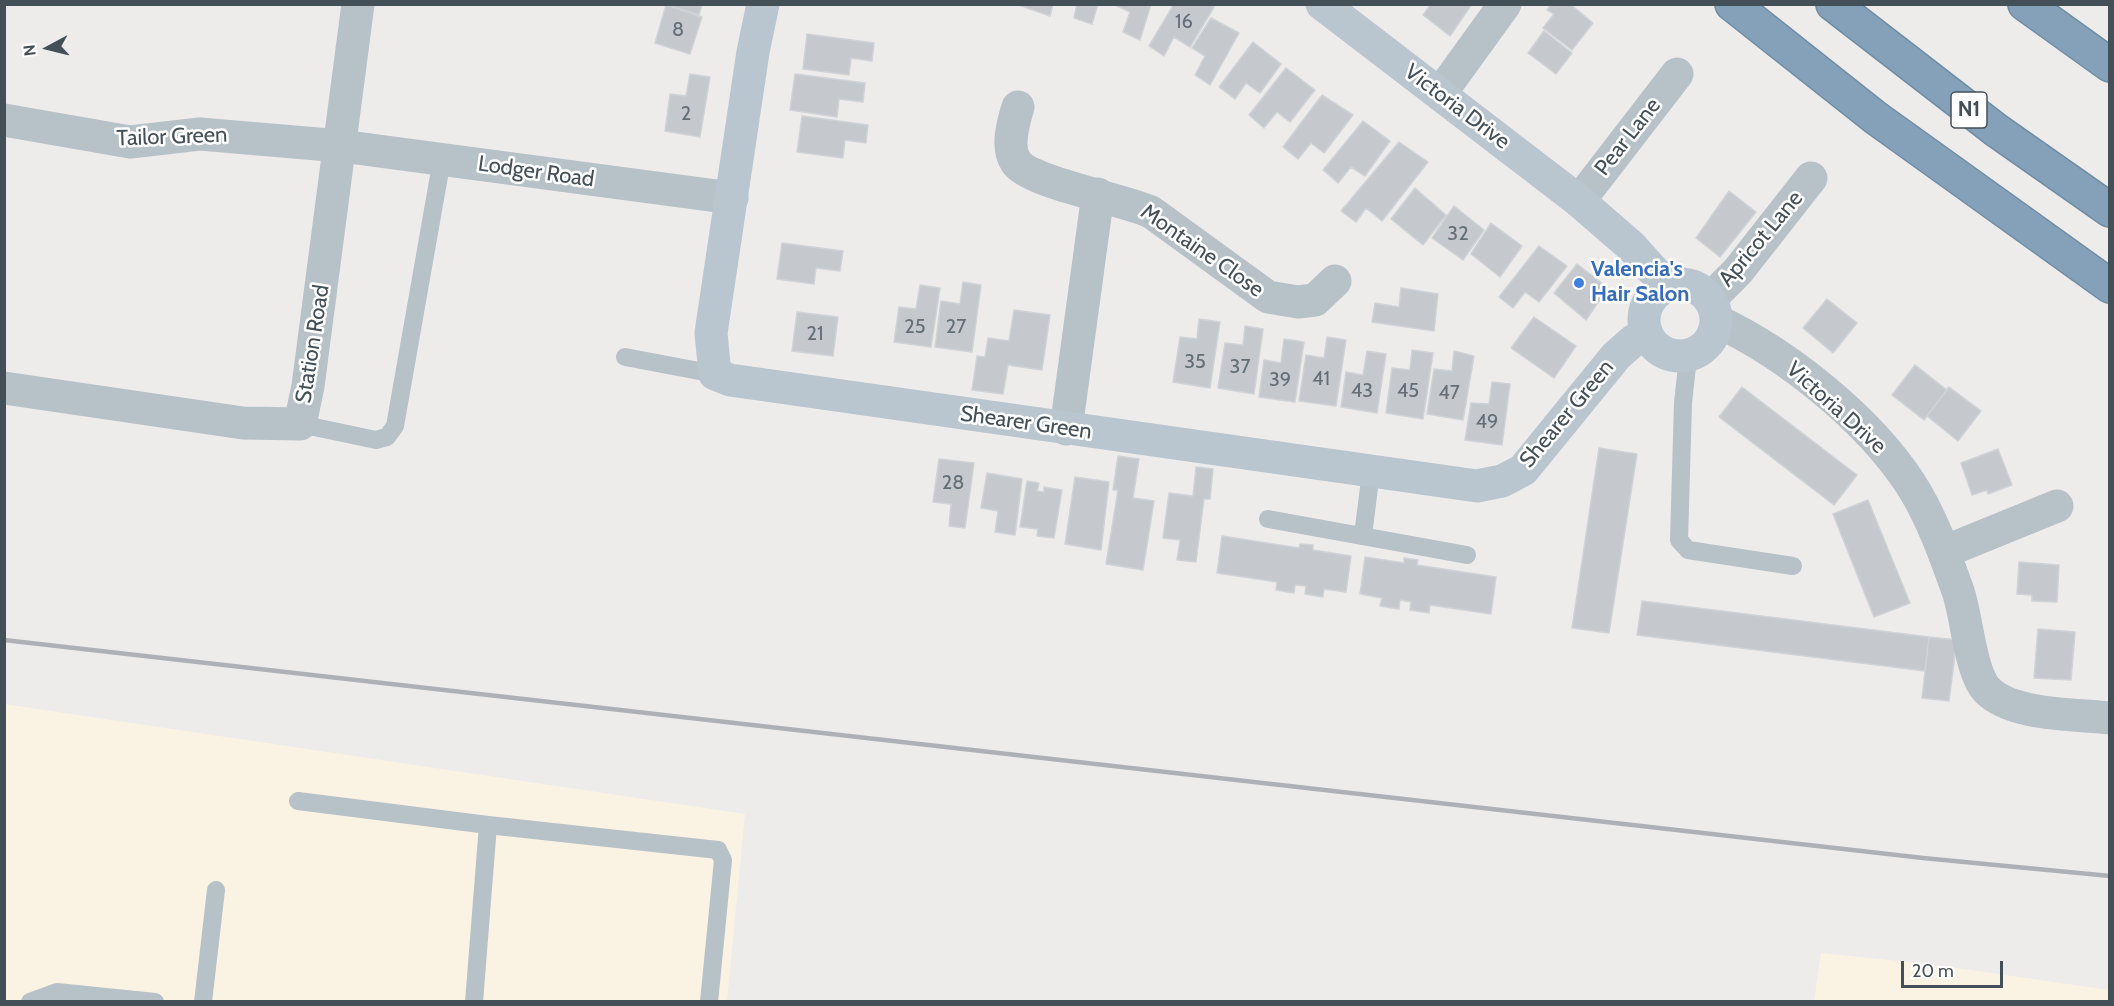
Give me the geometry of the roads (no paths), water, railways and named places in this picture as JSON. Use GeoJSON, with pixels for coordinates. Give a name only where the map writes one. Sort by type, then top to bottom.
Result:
{"type":"FeatureCollection","features":[{"type":"Feature","properties":{"kind":"highway"},"geometry":{"type":"LineString","coordinates":[[1732,4],[1892,130],[2109,286]]}},
{"type":"Feature","properties":{"kind":"highway","name":"N1"},"geometry":{"type":"LineString","coordinates":[[1833,4],[1996,130],[2109,210]]}},
{"type":"Feature","properties":{"kind":"highway"},"geometry":{"type":"LineString","coordinates":[[2025,4],[2109,64]]}},
{"type":"Feature","properties":{"kind":"street","name":"Station Road"},"geometry":{"type":"LineString","coordinates":[[4,388],[243,423],[300,424],[308,386],[358,4]]}},
{"type":"Feature","properties":{"kind":"street"},"geometry":{"type":"LineString","coordinates":[[700,371],[711,333],[753,52],[763,4]]}},
{"type":"Feature","properties":{"kind":"street","name":"Victoria Drive"},"geometry":{"type":"LineString","coordinates":[[1322,4],[1579,201],[1631,246],[1667,286]]}},
{"type":"Feature","properties":{"kind":"street"},"geometry":{"type":"LineString","coordinates":[[1440,94],[1505,4]]}},
{"type":"Feature","properties":{"kind":"street","name":"Pear Lane"},"geometry":{"type":"LineString","coordinates":[[1579,201],[1677,74]]}},
{"type":"Feature","properties":{"kind":"street","name":"Montaine Close"},"geometry":{"type":"LineString","coordinates":[[1018,107],[1012,127],[1012,147],[1016,162],[1033,175],[1134,204],[1164,219],[1259,294],[1298,302],[1315,300],[1335,281]]}},
{"type":"Feature","properties":{"kind":"street","name":"Tailor Green"},"geometry":{"type":"LineString","coordinates":[[4,120],[130,142],[200,134],[341,146]]}},
{"type":"Feature","properties":{"kind":"street","name":"Lodger Road"},"geometry":{"type":"LineString","coordinates":[[341,146],[732,198]]}},
{"type":"Feature","properties":{"kind":"street","name":"Apricot Lane"},"geometry":{"type":"LineString","coordinates":[[1714,310],[1738,271],[1811,178]]}},
{"type":"Feature","properties":{"kind":"street"},"geometry":{"type":"LineString","coordinates":[[1066,429],[1098,194]]}},
{"type":"Feature","properties":{"kind":"street"},"geometry":{"type":"LineString","coordinates":[[1691,285],[1714,310],[1713,337],[1703,350],[1688,357],[1663,353],[1647,335],[1644,320],[1647,306],[1655,294],[1667,286],[1691,285]]}},
{"type":"Feature","properties":{"kind":"street","name":"Victoria Drive"},"geometry":{"type":"LineString","coordinates":[[1714,310],[1768,348],[1875,436],[1911,484],[1944,552],[1961,600],[1975,669],[1987,690],[2005,703],[2022,708],[2109,718]]}},
{"type":"Feature","properties":{"kind":"street","name":"Shearer Green"},"geometry":{"type":"LineString","coordinates":[[700,371],[743,384],[1477,486],[1490,485],[1515,476],[1533,461],[1616,356],[1633,341],[1647,335]]}},
{"type":"Feature","properties":{"kind":"street"},"geometry":{"type":"LineString","coordinates":[[1944,552],[2057,506]]}},
{"type":"Feature","properties":{"kind":"lane"},"geometry":{"type":"LineString","coordinates":[[300,424],[376,440],[387,437],[395,426],[442,159]]}},
{"type":"Feature","properties":{"kind":"lane"},"geometry":{"type":"LineString","coordinates":[[624,357],[700,371]]}},
{"type":"Feature","properties":{"kind":"lane"},"geometry":{"type":"LineString","coordinates":[[1688,357],[1682,415],[1679,540],[1688,550],[1793,566]]}},
{"type":"Feature","properties":{"kind":"lane"},"geometry":{"type":"LineString","coordinates":[[1363,535],[1371,472]]}},
{"type":"Feature","properties":{"kind":"lane"},"geometry":{"type":"LineString","coordinates":[[1269,519],[1467,555]]}},
{"type":"Feature","properties":{"kind":"lane"},"geometry":{"type":"LineString","coordinates":[[298,801],[488,825],[718,850],[723,860],[709,1002]]}},
{"type":"Feature","properties":{"kind":"lane"},"geometry":{"type":"LineString","coordinates":[[474,1002],[488,825]]}},
{"type":"Feature","properties":{"kind":"lane"},"geometry":{"type":"LineString","coordinates":[[203,1002],[216,890]]}},
{"type":"Feature","properties":{"kind":"lane"},"geometry":{"type":"LineString","coordinates":[[30,1002],[57,992],[155,1002]]}},
{"type":"Feature","properties":{"kind":"railway"},"geometry":{"type":"LineString","coordinates":[[4,640],[1923,858],[2110,876]]}},
{"type":"Feature","properties":{"kind":"place","name":"Valencia's Hair Salon"},"geometry":{"type":"Point","coordinates":[1579,283]}}]}
